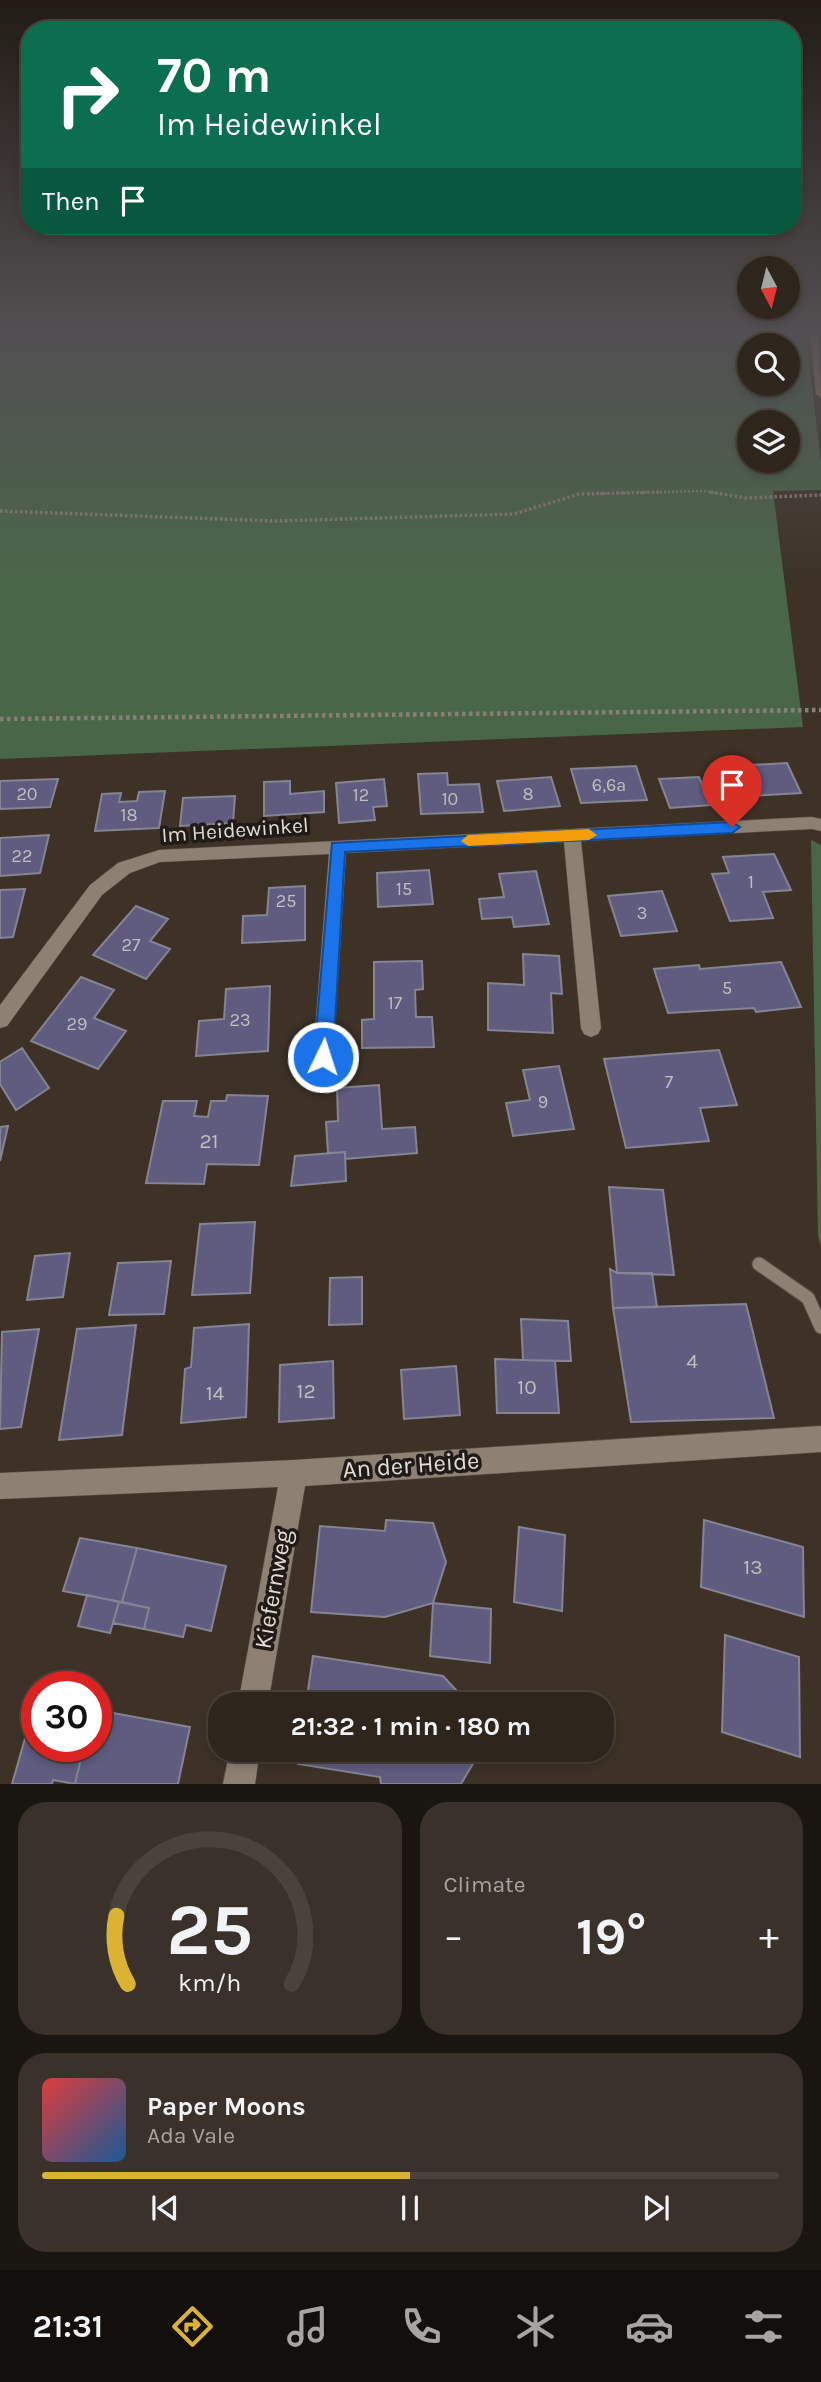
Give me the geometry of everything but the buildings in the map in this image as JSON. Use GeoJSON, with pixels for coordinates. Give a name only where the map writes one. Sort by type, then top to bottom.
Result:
{"type":"FeatureCollection","features":[{"type":"Feature","properties":{"kind":"street","name":"Im Heidewinkel"},"geometry":{"type":"LineString","coordinates":[[0,1020],[96,890],[124,868],[159,856],[812,823],[821,825]]}},
{"type":"Feature","properties":{"kind":"street"},"geometry":{"type":"LineString","coordinates":[[572,835],[591,1028]]}},
{"type":"Feature","properties":{"kind":"street","name":"Im Heidewinkel"},"geometry":{"type":"LineString","coordinates":[[323,1057],[338,847]]}},
{"type":"Feature","properties":{"kind":"street","name":"An der Heide"},"geometry":{"type":"LineString","coordinates":[[0,1486],[294,1473],[821,1439]]}},
{"type":"Feature","properties":{"kind":"street","name":"Kiefernweg"},"geometry":{"type":"LineString","coordinates":[[255,1692],[294,1473]]}},
{"type":"Feature","properties":{"kind":"street"},"geometry":{"type":"LineString","coordinates":[[239,1783],[243,1762]]}},
{"type":"Feature","properties":{"kind":"lane"},"geometry":{"type":"LineString","coordinates":[[759,1264],[808,1298],[821,1327]]}},
{"type":"Feature","properties":{"kind":"path"},"geometry":{"type":"LineString","coordinates":[[0,511],[275,521],[514,514],[579,494],[704,491],[746,498],[821,495]]}},
{"type":"Feature","properties":{"kind":"path"},"geometry":{"type":"LineString","coordinates":[[0,719],[821,710]]}},
{"type":"Feature","properties":{"kind":"green space"},"geometry":{"type":"Polygon","coordinates":[[[0,413],[737,413],[737,473],[800,473],[800,413],[815,413],[821,461],[821,490],[773,491],[803,727],[0,759],[0,413]]]}},
{"type":"Feature","properties":{"kind":"green space"},"geometry":{"type":"Polygon","coordinates":[[[811,840],[821,845],[821,1246],[818,1236],[811,840]]]}},
{"type":"Feature","properties":{"kind":"slow traffic"},"geometry":{"type":"LineString","coordinates":[[468,841],[589,835]]}},
{"type":"Feature","properties":{"kind":"route"},"geometry":{"type":"LineString","coordinates":[[323,1057],[338,847],[732,827]]}}]}
